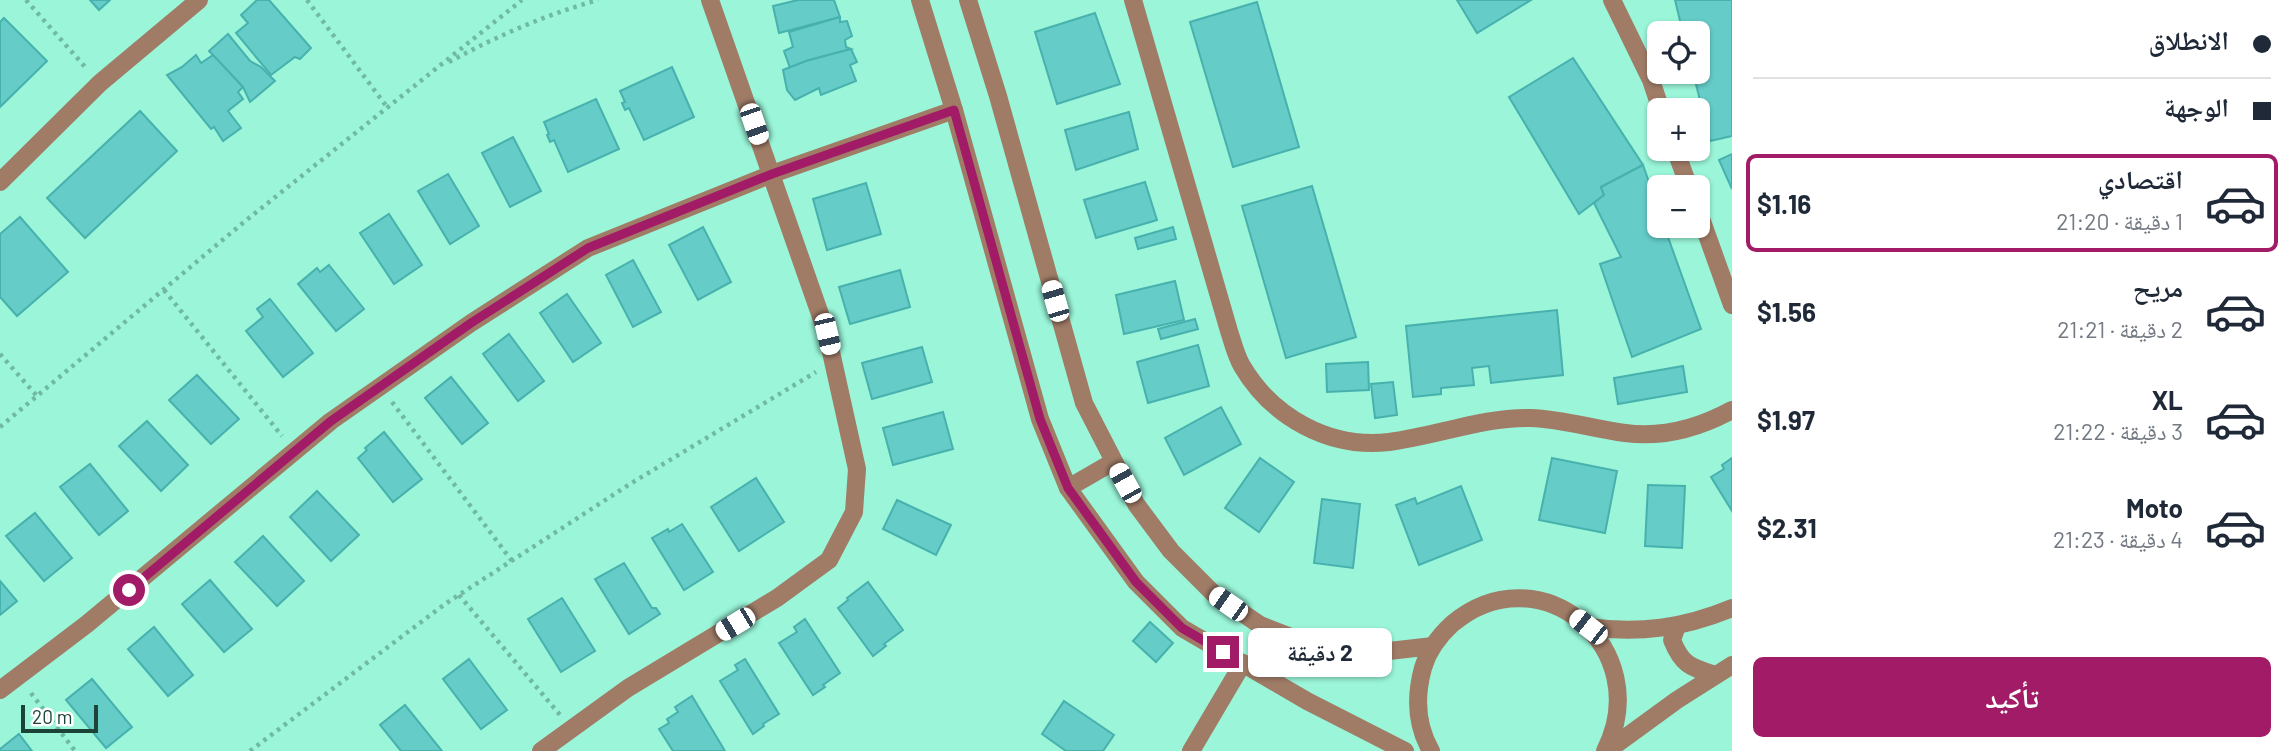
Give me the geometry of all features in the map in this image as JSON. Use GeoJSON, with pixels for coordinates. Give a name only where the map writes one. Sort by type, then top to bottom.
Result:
{"type":"FeatureCollection","features":[{"type":"Feature","properties":{"kind":"street"},"geometry":{"type":"LineString","coordinates":[[0,182],[100,83],[199,0]]}},
{"type":"Feature","properties":{"kind":"street"},"geometry":{"type":"LineString","coordinates":[[541,751],[628,688],[777,598],[828,559],[853,512],[857,469],[827,334],[710,0]]}},
{"type":"Feature","properties":{"kind":"street"},"geometry":{"type":"LineString","coordinates":[[920,0],[954,110],[1040,419],[1068,488],[1136,582],[1182,628],[1307,701],[1405,751]]}},
{"type":"Feature","properties":{"kind":"street"},"geometry":{"type":"LineString","coordinates":[[968,0],[998,96],[1084,403],[1136,504],[1171,551],[1213,593],[1260,625],[1301,641],[1345,650],[1389,651],[1433,646]]}},
{"type":"Feature","properties":{"kind":"street"},"geometry":{"type":"LineString","coordinates":[[1133,0],[1228,331],[1241,364],[1261,393],[1287,417],[1319,433],[1353,442],[1388,442],[1478,424],[1528,418],[1578,422],[1626,433],[1662,433],[1697,426],[1732,410]]}},
{"type":"Feature","properties":{"kind":"street"},"geometry":{"type":"LineString","coordinates":[[1612,0],[1657,98]]}},
{"type":"Feature","properties":{"kind":"street"},"geometry":{"type":"LineString","coordinates":[[0,690],[87,624],[331,421],[471,323],[588,248],[772,174],[954,110]]}},
{"type":"Feature","properties":{"kind":"street"},"geometry":{"type":"LineString","coordinates":[[1708,238],[1732,305]]}},
{"type":"Feature","properties":{"kind":"street"},"geometry":{"type":"LineString","coordinates":[[1068,488],[1113,462]]}},
{"type":"Feature","properties":{"kind":"street"},"geometry":{"type":"LineString","coordinates":[[1431,751],[1420,722],[1417,702],[1424,663],[1433,646],[1453,624],[1478,607],[1516,599],[1536,600],[1573,615],[1601,642],[1611,659],[1619,697],[1618,717],[1606,751]]}},
{"type":"Feature","properties":{"kind":"street"},"geometry":{"type":"LineString","coordinates":[[1588,627],[1638,631],[1677,626],[1732,608]]}},
{"type":"Feature","properties":{"kind":"street"},"geometry":{"type":"LineString","coordinates":[[1677,626],[1672,640],[1683,662],[1715,675]]}},
{"type":"Feature","properties":{"kind":"street"},"geometry":{"type":"LineString","coordinates":[[1191,751],[1243,663]]}},
{"type":"Feature","properties":{"kind":"street"},"geometry":{"type":"LineString","coordinates":[[1606,751],[1732,665]]}},
{"type":"Feature","properties":{"kind":"path"},"geometry":{"type":"LineString","coordinates":[[26,0],[100,83]]}},
{"type":"Feature","properties":{"kind":"path"},"geometry":{"type":"LineString","coordinates":[[307,0],[387,107]]}},
{"type":"Feature","properties":{"kind":"path"},"geometry":{"type":"LineString","coordinates":[[0,427],[387,107],[522,0]]}},
{"type":"Feature","properties":{"kind":"path"},"geometry":{"type":"LineString","coordinates":[[439,67],[497,37],[558,12],[598,0]]}},
{"type":"Feature","properties":{"kind":"path"},"geometry":{"type":"LineString","coordinates":[[164,290],[294,452]]}},
{"type":"Feature","properties":{"kind":"path"},"geometry":{"type":"LineString","coordinates":[[0,354],[37,396]]}},
{"type":"Feature","properties":{"kind":"path"},"geometry":{"type":"LineString","coordinates":[[250,751],[459,595],[629,484],[833,362]]}},
{"type":"Feature","properties":{"kind":"path"},"geometry":{"type":"LineString","coordinates":[[381,386],[512,561]]}},
{"type":"Feature","properties":{"kind":"path"},"geometry":{"type":"LineString","coordinates":[[459,595],[572,729]]}},
{"type":"Feature","properties":{"kind":"path"},"geometry":{"type":"LineString","coordinates":[[18,676],[75,751]]}},
{"type":"Feature","properties":{"kind":"building"},"geometry":{"type":"Polygon","coordinates":[[[90,0],[110,0],[99,10],[90,0]]]}},
{"type":"Feature","properties":{"kind":"building"},"geometry":{"type":"Polygon","coordinates":[[[257,0],[269,0],[311,48],[300,59],[295,57],[271,75],[236,33],[248,23],[241,15],[257,0]]]}},
{"type":"Feature","properties":{"kind":"building"},"geometry":{"type":"Polygon","coordinates":[[[798,0],[834,0],[840,17],[779,33],[773,6],[798,0]]]}},
{"type":"Feature","properties":{"kind":"building"},"geometry":{"type":"Polygon","coordinates":[[[1457,0],[1531,0],[1477,33],[1457,0]]]}},
{"type":"Feature","properties":{"kind":"building"},"geometry":{"type":"Polygon","coordinates":[[[1675,0],[1732,0],[1732,136],[1710,141],[1710,98],[1699,98],[1696,84],[1710,84],[1710,21],[1680,21],[1675,0]]]}},
{"type":"Feature","properties":{"kind":"building"},"geometry":{"type":"Polygon","coordinates":[[[1257,2],[1299,147],[1233,167],[1190,22],[1257,2]]]}},
{"type":"Feature","properties":{"kind":"building"},"geometry":{"type":"Polygon","coordinates":[[[1095,13],[1120,84],[1057,104],[1035,32],[1095,13]]]}},
{"type":"Feature","properties":{"kind":"building"},"geometry":{"type":"Polygon","coordinates":[[[840,17],[840,22],[847,21],[852,36],[845,40],[846,47],[851,49],[790,68],[784,51],[793,47],[789,32],[840,17]]]}},
{"type":"Feature","properties":{"kind":"building"},"geometry":{"type":"Polygon","coordinates":[[[4,18],[47,61],[0,107],[0,22],[4,18]]]}},
{"type":"Feature","properties":{"kind":"building"},"geometry":{"type":"Polygon","coordinates":[[[228,34],[250,61],[261,67],[275,81],[250,102],[243,87],[209,51],[228,34]]]}},
{"type":"Feature","properties":{"kind":"building"},"geometry":{"type":"Polygon","coordinates":[[[851,49],[857,62],[850,65],[856,81],[821,95],[819,88],[795,100],[787,90],[783,70],[851,49]]]}},
{"type":"Feature","properties":{"kind":"building"},"geometry":{"type":"Polygon","coordinates":[[[196,55],[201,63],[213,55],[243,87],[238,92],[243,99],[228,111],[241,128],[223,141],[214,127],[211,129],[167,75],[196,55]]]}},
{"type":"Feature","properties":{"kind":"building"},"geometry":{"type":"Polygon","coordinates":[[[1573,58],[1643,165],[1601,187],[1604,195],[1579,214],[1509,97],[1573,58]]]}},
{"type":"Feature","properties":{"kind":"building"},"geometry":{"type":"Polygon","coordinates":[[[672,67],[694,117],[644,140],[629,108],[625,110],[620,91],[672,67]]]}},
{"type":"Feature","properties":{"kind":"building"},"geometry":{"type":"Polygon","coordinates":[[[596,99],[619,149],[568,172],[554,140],[550,142],[544,122],[596,99]]]}},
{"type":"Feature","properties":{"kind":"building"},"geometry":{"type":"Polygon","coordinates":[[[140,111],[177,151],[85,238],[47,198],[140,111]]]}},
{"type":"Feature","properties":{"kind":"building"},"geometry":{"type":"Polygon","coordinates":[[[1129,112],[1138,149],[1076,170],[1065,130],[1129,112]]]}},
{"type":"Feature","properties":{"kind":"building"},"geometry":{"type":"Polygon","coordinates":[[[513,137],[541,191],[510,207],[482,153],[513,137]]]}},
{"type":"Feature","properties":{"kind":"building"},"geometry":{"type":"Polygon","coordinates":[[[1732,154],[1732,189],[1719,160],[1732,154]]]}},
{"type":"Feature","properties":{"kind":"building"},"geometry":{"type":"Polygon","coordinates":[[[1643,165],[1647,176],[1647,238],[1668,238],[1701,329],[1632,357],[1600,264],[1621,257],[1594,203],[1604,195],[1601,187],[1643,165]]]}},
{"type":"Feature","properties":{"kind":"building"},"geometry":{"type":"Polygon","coordinates":[[[448,174],[479,226],[450,244],[418,191],[448,174]]]}},
{"type":"Feature","properties":{"kind":"building"},"geometry":{"type":"Polygon","coordinates":[[[1145,182],[1157,220],[1096,238],[1084,200],[1145,182]]]}},
{"type":"Feature","properties":{"kind":"building"},"geometry":{"type":"Polygon","coordinates":[[[866,183],[881,234],[827,250],[813,199],[866,183]]]}},
{"type":"Feature","properties":{"kind":"building"},"geometry":{"type":"Polygon","coordinates":[[[1312,186],[1356,337],[1286,358],[1242,206],[1312,186]]]}},
{"type":"Feature","properties":{"kind":"building"},"geometry":{"type":"Polygon","coordinates":[[[389,214],[422,265],[394,284],[360,233],[389,214]]]}},
{"type":"Feature","properties":{"kind":"building"},"geometry":{"type":"Polygon","coordinates":[[[20,217],[68,272],[17,316],[0,297],[0,234],[20,217]]]}},
{"type":"Feature","properties":{"kind":"building"},"geometry":{"type":"Polygon","coordinates":[[[703,227],[731,282],[698,300],[669,245],[703,227]]]}},
{"type":"Feature","properties":{"kind":"building"},"geometry":{"type":"Polygon","coordinates":[[[1173,227],[1176,239],[1138,249],[1135,238],[1173,227]]]}},
{"type":"Feature","properties":{"kind":"building"},"geometry":{"type":"Polygon","coordinates":[[[633,260],[661,312],[633,327],[606,275],[633,260]]]}},
{"type":"Feature","properties":{"kind":"building"},"geometry":{"type":"Polygon","coordinates":[[[329,265],[364,309],[336,331],[298,284],[317,268],[320,272],[329,265]]]}},
{"type":"Feature","properties":{"kind":"building"},"geometry":{"type":"Polygon","coordinates":[[[900,270],[910,307],[850,324],[839,287],[900,270]]]}},
{"type":"Feature","properties":{"kind":"building"},"geometry":{"type":"Polygon","coordinates":[[[1175,281],[1184,320],[1124,334],[1116,295],[1175,281]]]}},
{"type":"Feature","properties":{"kind":"building"},"geometry":{"type":"Polygon","coordinates":[[[567,294],[601,343],[573,362],[540,313],[567,294]]]}},
{"type":"Feature","properties":{"kind":"building"},"geometry":{"type":"Polygon","coordinates":[[[270,299],[313,353],[283,377],[246,331],[263,317],[257,309],[270,299]]]}},
{"type":"Feature","properties":{"kind":"building"},"geometry":{"type":"Polygon","coordinates":[[[1557,310],[1563,375],[1491,383],[1489,366],[1472,368],[1474,385],[1441,388],[1441,394],[1413,397],[1406,326],[1557,310]]]}},
{"type":"Feature","properties":{"kind":"building"},"geometry":{"type":"Polygon","coordinates":[[[1195,319],[1198,329],[1161,339],[1158,329],[1195,319]]]}},
{"type":"Feature","properties":{"kind":"building"},"geometry":{"type":"Polygon","coordinates":[[[509,334],[544,381],[518,401],[483,354],[509,334]]]}},
{"type":"Feature","properties":{"kind":"building"},"geometry":{"type":"Polygon","coordinates":[[[1198,345],[1209,386],[1148,403],[1137,362],[1198,345]]]}},
{"type":"Feature","properties":{"kind":"building"},"geometry":{"type":"Polygon","coordinates":[[[922,347],[932,382],[872,399],[862,363],[922,347]]]}},
{"type":"Feature","properties":{"kind":"building"},"geometry":{"type":"Polygon","coordinates":[[[1368,362],[1369,390],[1327,392],[1326,364],[1368,362]]]}},
{"type":"Feature","properties":{"kind":"building"},"geometry":{"type":"Polygon","coordinates":[[[1683,366],[1687,392],[1618,404],[1614,378],[1683,366]]]}},
{"type":"Feature","properties":{"kind":"building"},"geometry":{"type":"Polygon","coordinates":[[[197,375],[239,419],[211,444],[169,400],[197,375]]]}},
{"type":"Feature","properties":{"kind":"building"},"geometry":{"type":"Polygon","coordinates":[[[451,377],[488,423],[462,444],[425,398],[451,377]]]}},
{"type":"Feature","properties":{"kind":"building"},"geometry":{"type":"Polygon","coordinates":[[[1393,382],[1397,415],[1375,418],[1371,384],[1393,382]]]}},
{"type":"Feature","properties":{"kind":"building"},"geometry":{"type":"Polygon","coordinates":[[[1221,407],[1241,444],[1184,475],[1165,438],[1221,407]]]}},
{"type":"Feature","properties":{"kind":"building"},"geometry":{"type":"Polygon","coordinates":[[[943,412],[953,449],[893,465],[883,428],[943,412]]]}},
{"type":"Feature","properties":{"kind":"building"},"geometry":{"type":"Polygon","coordinates":[[[147,421],[188,465],[161,491],[119,446],[147,421]]]}},
{"type":"Feature","properties":{"kind":"building"},"geometry":{"type":"Polygon","coordinates":[[[384,432],[422,479],[393,502],[358,458],[367,450],[365,448],[384,432]]]}},
{"type":"Feature","properties":{"kind":"building"},"geometry":{"type":"Polygon","coordinates":[[[1260,458],[1294,482],[1259,532],[1225,508],[1260,458]]]}},
{"type":"Feature","properties":{"kind":"building"},"geometry":{"type":"Polygon","coordinates":[[[1552,458],[1617,471],[1605,533],[1539,520],[1552,458]]]}},
{"type":"Feature","properties":{"kind":"building"},"geometry":{"type":"Polygon","coordinates":[[[1732,458],[1732,511],[1711,477],[1724,469],[1722,465],[1732,458]]]}},
{"type":"Feature","properties":{"kind":"building"},"geometry":{"type":"Polygon","coordinates":[[[90,464],[128,511],[99,535],[60,487],[90,464]]]}},
{"type":"Feature","properties":{"kind":"building"},"geometry":{"type":"Polygon","coordinates":[[[756,478],[784,522],[739,551],[711,507],[756,478]]]}},
{"type":"Feature","properties":{"kind":"building"},"geometry":{"type":"Polygon","coordinates":[[[1648,485],[1685,486],[1682,548],[1645,546],[1648,485]]]}},
{"type":"Feature","properties":{"kind":"building"},"geometry":{"type":"Polygon","coordinates":[[[1461,486],[1482,540],[1419,565],[1396,505],[1415,498],[1417,504],[1461,486]]]}},
{"type":"Feature","properties":{"kind":"building"},"geometry":{"type":"Polygon","coordinates":[[[317,491],[359,535],[331,561],[290,517],[317,491]]]}},
{"type":"Feature","properties":{"kind":"building"},"geometry":{"type":"Polygon","coordinates":[[[1322,499],[1360,504],[1353,568],[1314,563],[1322,499]]]}},
{"type":"Feature","properties":{"kind":"building"},"geometry":{"type":"Polygon","coordinates":[[[897,500],[951,525],[936,555],[883,529],[897,500]]]}},
{"type":"Feature","properties":{"kind":"building"},"geometry":{"type":"Polygon","coordinates":[[[35,513],[72,558],[44,581],[6,536],[35,513]]]}},
{"type":"Feature","properties":{"kind":"building"},"geometry":{"type":"Polygon","coordinates":[[[682,524],[713,572],[684,590],[652,538],[682,524]]]}},
{"type":"Feature","properties":{"kind":"building"},"geometry":{"type":"Polygon","coordinates":[[[263,536],[304,581],[277,606],[235,562],[263,536]]]}},
{"type":"Feature","properties":{"kind":"building"},"geometry":{"type":"Polygon","coordinates":[[[624,563],[652,608],[656,608],[660,614],[629,634],[595,579],[624,563]]]}},
{"type":"Feature","properties":{"kind":"building"},"geometry":{"type":"Polygon","coordinates":[[[210,580],[252,629],[224,652],[182,604],[210,580]]]}},
{"type":"Feature","properties":{"kind":"building"},"geometry":{"type":"Polygon","coordinates":[[[0,581],[17,601],[0,615],[0,581]]]}},
{"type":"Feature","properties":{"kind":"building"},"geometry":{"type":"Polygon","coordinates":[[[868,582],[903,630],[873,656],[838,608],[868,582]]]}},
{"type":"Feature","properties":{"kind":"building"},"geometry":{"type":"Polygon","coordinates":[[[562,598],[595,651],[561,672],[528,619],[562,598]]]}},
{"type":"Feature","properties":{"kind":"building"},"geometry":{"type":"Polygon","coordinates":[[[805,619],[840,673],[813,695],[779,643],[797,632],[794,627],[805,619]]]}},
{"type":"Feature","properties":{"kind":"building"},"geometry":{"type":"Polygon","coordinates":[[[1150,622],[1173,643],[1156,662],[1133,641],[1150,622]]]}},
{"type":"Feature","properties":{"kind":"building"},"geometry":{"type":"Polygon","coordinates":[[[154,627],[193,675],[168,696],[128,649],[154,627]]]}},
{"type":"Feature","properties":{"kind":"building"},"geometry":{"type":"Polygon","coordinates":[[[469,659],[507,710],[481,729],[443,679],[469,659]]]}},
{"type":"Feature","properties":{"kind":"building"},"geometry":{"type":"Polygon","coordinates":[[[745,659],[779,714],[753,734],[720,681],[738,670],[735,665],[745,659]]]}},
{"type":"Feature","properties":{"kind":"building"},"geometry":{"type":"Polygon","coordinates":[[[92,679],[132,727],[106,748],[66,700],[92,679]]]}},
{"type":"Feature","properties":{"kind":"building"},"geometry":{"type":"Polygon","coordinates":[[[692,696],[725,751],[673,751],[659,729],[669,723],[667,719],[678,712],[675,707],[692,696]]]}},
{"type":"Feature","properties":{"kind":"building"},"geometry":{"type":"Polygon","coordinates":[[[1064,701],[1114,735],[1103,751],[1066,751],[1042,734],[1064,701]]]}},
{"type":"Feature","properties":{"kind":"building"},"geometry":{"type":"Polygon","coordinates":[[[405,705],[442,751],[401,751],[380,725],[405,705]]]}},
{"type":"Feature","properties":{"kind":"building"},"geometry":{"type":"Polygon","coordinates":[[[19,734],[32,751],[0,751],[0,749],[19,734]]]}},
{"type":"Feature","properties":{"kind":"route"},"geometry":{"type":"LineString","coordinates":[[129,590],[331,421],[471,323],[588,248],[772,174],[954,110],[1040,419],[1068,488],[1136,582],[1182,628],[1223,652]]}}]}
